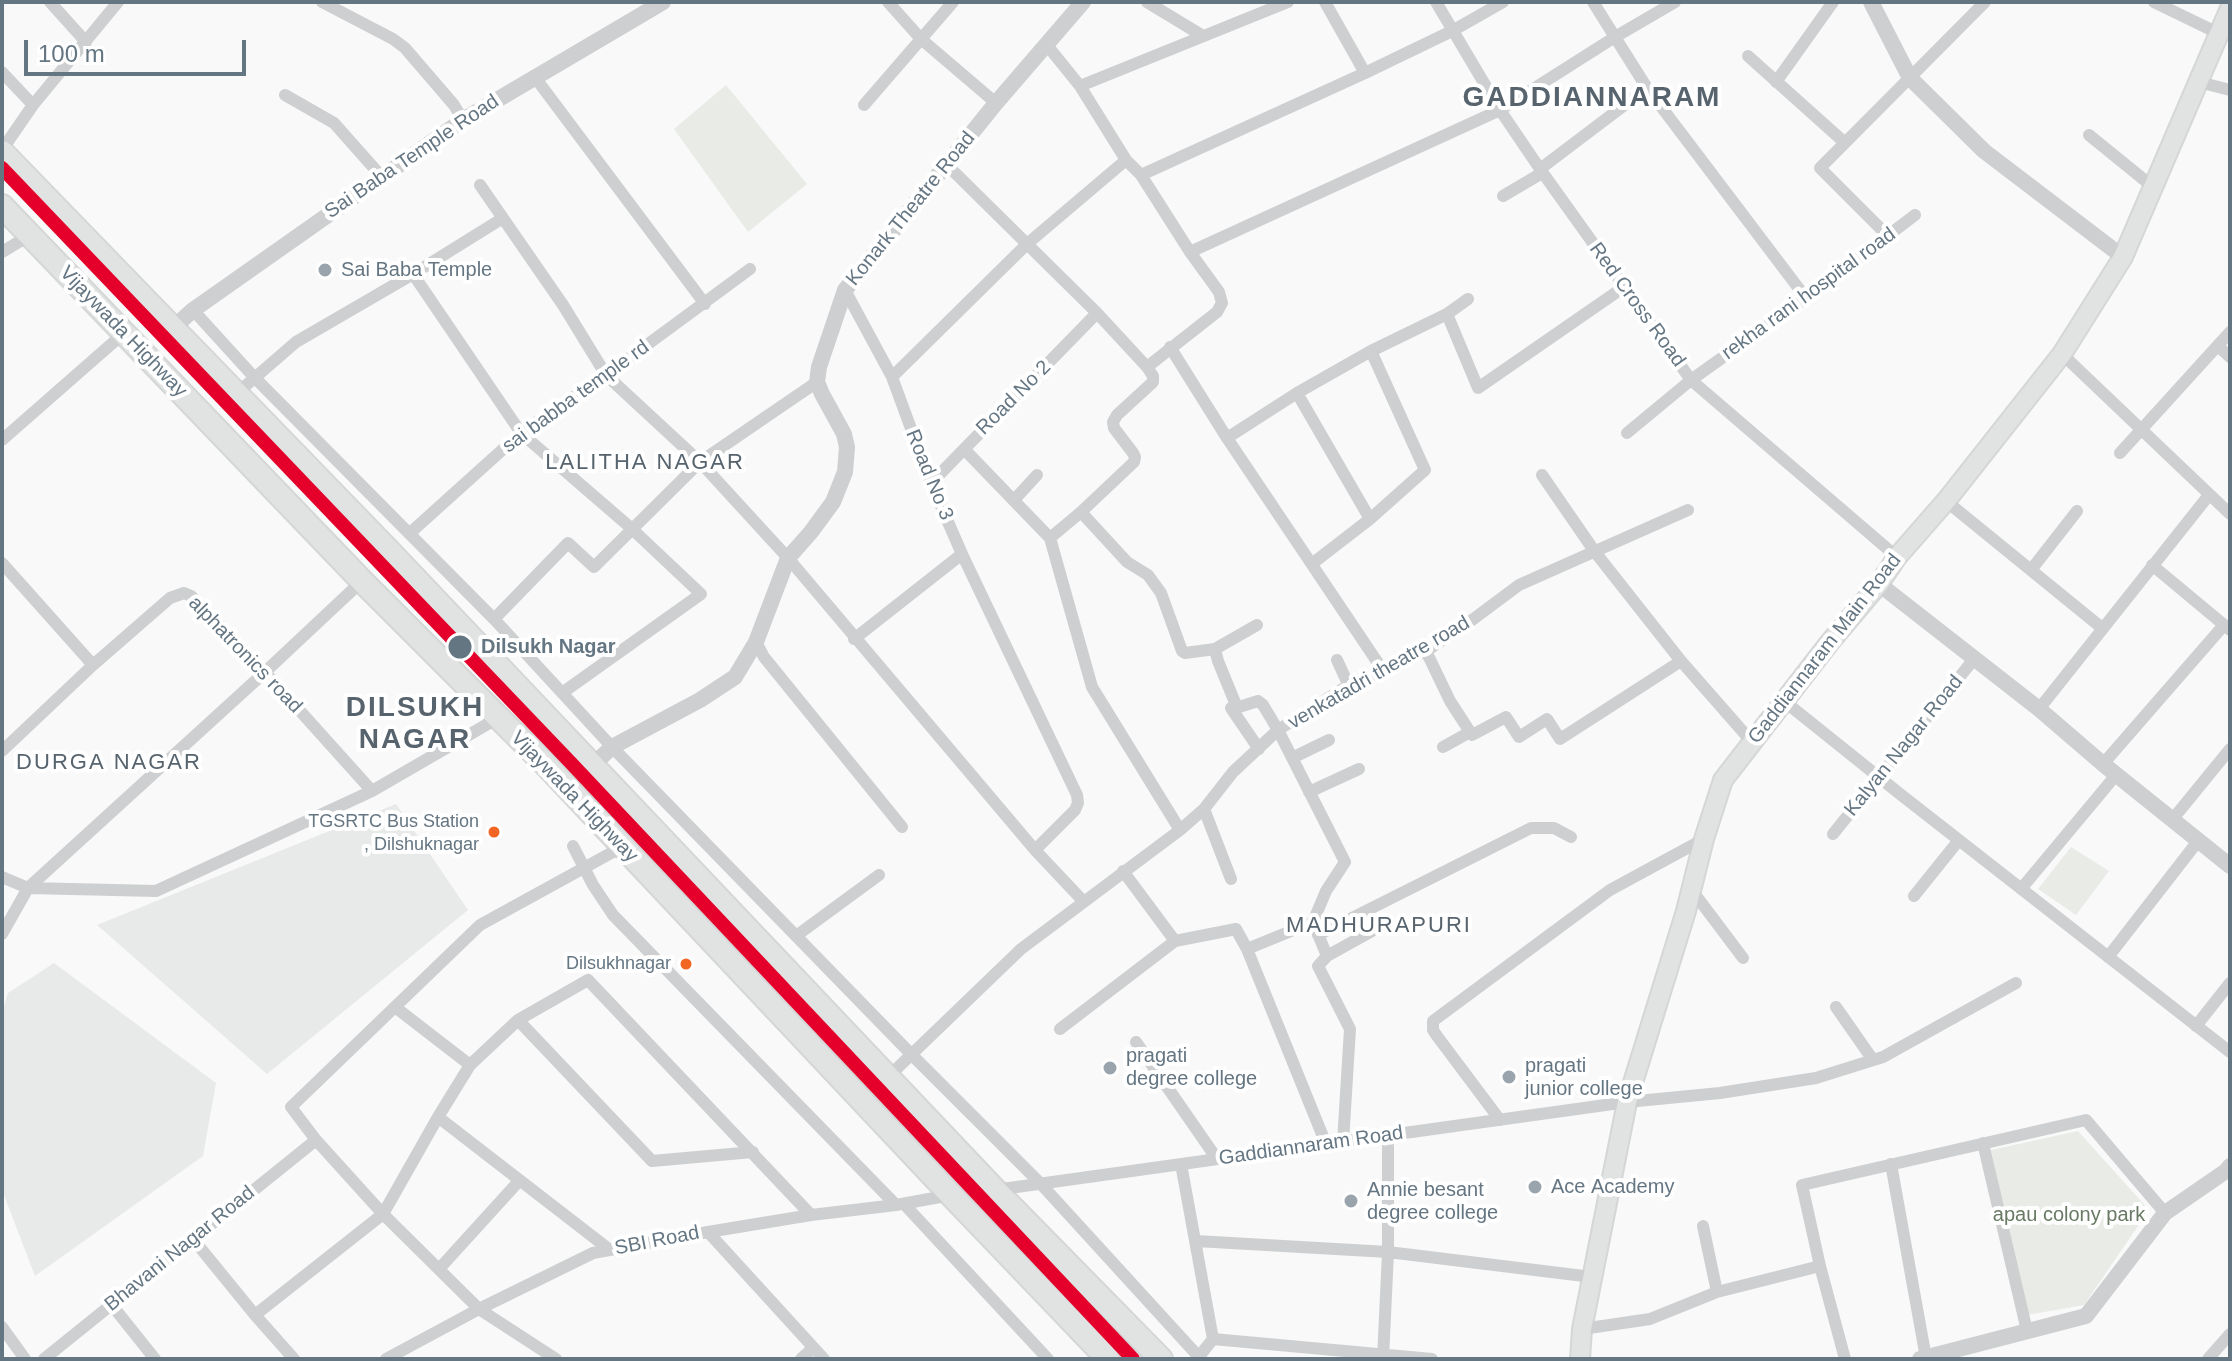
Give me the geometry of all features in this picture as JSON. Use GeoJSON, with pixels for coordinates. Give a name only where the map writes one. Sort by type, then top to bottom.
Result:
{"type":"FeatureCollection","features":[{"type":"Feature","properties":{"kind":"highway","name":"Vijaywada Highway"},"geometry":{"type":"LineString","coordinates":[[2,151],[593,765],[995,1190],[1161,1359]]}},
{"type":"Feature","properties":{"kind":"highway","name":"Vijaywada Highway"},"geometry":{"type":"LineString","coordinates":[[2,206],[362,581],[546,765],[1108,1359]]}},
{"type":"Feature","properties":{"kind":"highway"},"geometry":{"type":"LineString","coordinates":[[169,381],[196,354]]}},
{"type":"Feature","properties":{"kind":"main road","name":"Gaddiannaram Main Road"},"geometry":{"type":"LineString","coordinates":[[1580,1359],[1582,1329],[1627,1102],[1723,780],[1879,584],[1897,557],[1946,501],[2062,354],[2123,257],[2230,8]]}},
{"type":"Feature","properties":{"kind":"street"},"geometry":{"type":"LineString","coordinates":[[50,2],[86,42]]}},
{"type":"Feature","properties":{"kind":"street"},"geometry":{"type":"LineString","coordinates":[[2,151],[33,105],[118,2]]}},
{"type":"Feature","properties":{"kind":"street"},"geometry":{"type":"LineString","coordinates":[[322,2],[405,48],[454,105],[463,120]]}},
{"type":"Feature","properties":{"kind":"street","name":"Sai Baba Temple Road"},"geometry":{"type":"LineString","coordinates":[[172,329],[193,310],[463,120],[663,2]]}},
{"type":"Feature","properties":{"kind":"street"},"geometry":{"type":"LineString","coordinates":[[888,2],[921,39],[996,103]]}},
{"type":"Feature","properties":{"kind":"street"},"geometry":{"type":"LineString","coordinates":[[864,105],[953,2]]}},
{"type":"Feature","properties":{"kind":"street","name":"Konark Theatre Road"},"geometry":{"type":"LineString","coordinates":[[817,382],[819,367],[845,290],[996,103],[1083,2]]}},
{"type":"Feature","properties":{"kind":"street"},"geometry":{"type":"LineString","coordinates":[[1147,2],[1203,36]]}},
{"type":"Feature","properties":{"kind":"street"},"geometry":{"type":"LineString","coordinates":[[1080,86],[1288,2]]}},
{"type":"Feature","properties":{"kind":"street"},"geometry":{"type":"LineString","coordinates":[[1325,2],[1365,73]]}},
{"type":"Feature","properties":{"kind":"street","name":"Red Cross Road"},"geometry":{"type":"LineString","coordinates":[[1436,2],[1500,110],[1541,171],[1691,380],[1897,557]]}},
{"type":"Feature","properties":{"kind":"street"},"geometry":{"type":"LineString","coordinates":[[1141,175],[1365,73],[1452,31],[1503,2]]}},
{"type":"Feature","properties":{"kind":"street"},"geometry":{"type":"LineString","coordinates":[[1593,2],[1647,88],[1806,298]]}},
{"type":"Feature","properties":{"kind":"street"},"geometry":{"type":"LineString","coordinates":[[1190,252],[1500,110],[1675,2]]}},
{"type":"Feature","properties":{"kind":"street"},"geometry":{"type":"LineString","coordinates":[[1776,82],[1833,2]]}},
{"type":"Feature","properties":{"kind":"street"},"geometry":{"type":"LineString","coordinates":[[1871,2],[1910,78],[1984,151],[2123,257]]}},
{"type":"Feature","properties":{"kind":"street"},"geometry":{"type":"LineString","coordinates":[[1888,236],[1820,169],[1821,165],[1985,2]]}},
{"type":"Feature","properties":{"kind":"street"},"geometry":{"type":"LineString","coordinates":[[2154,2],[2220,34]]}},
{"type":"Feature","properties":{"kind":"street"},"geometry":{"type":"LineString","coordinates":[[1046,44],[1080,86],[1126,160],[1141,175],[1219,292],[1222,303],[1217,312],[1147,367]]}},
{"type":"Feature","properties":{"kind":"street"},"geometry":{"type":"LineString","coordinates":[[1748,56],[1844,142]]}},
{"type":"Feature","properties":{"kind":"street"},"geometry":{"type":"LineString","coordinates":[[2,72],[33,105]]}},
{"type":"Feature","properties":{"kind":"street"},"geometry":{"type":"LineString","coordinates":[[534,76],[705,304]]}},
{"type":"Feature","properties":{"kind":"street"},"geometry":{"type":"LineString","coordinates":[[2199,82],[2230,90]]}},
{"type":"Feature","properties":{"kind":"street"},"geometry":{"type":"LineString","coordinates":[[1503,196],[1541,171],[1647,88]]}},
{"type":"Feature","properties":{"kind":"street"},"geometry":{"type":"LineString","coordinates":[[285,95],[334,123],[381,176]]}},
{"type":"Feature","properties":{"kind":"street"},"geometry":{"type":"LineString","coordinates":[[2089,135],[2153,187]]}},
{"type":"Feature","properties":{"kind":"street"},"geometry":{"type":"LineString","coordinates":[[892,377],[1027,244],[1126,160]]}},
{"type":"Feature","properties":{"kind":"street"},"geometry":{"type":"LineString","coordinates":[[946,164],[1097,313],[1153,376],[1153,382],[1113,422],[1114,428],[1133,453],[1134,462],[1050,538]]}},
{"type":"Feature","properties":{"kind":"street"},"geometry":{"type":"LineString","coordinates":[[480,185],[563,305],[606,375],[700,462],[788,558],[1035,850],[1084,902]]}},
{"type":"Feature","properties":{"kind":"street","name":"rekha rani hospital road"},"geometry":{"type":"LineString","coordinates":[[1627,433],[1691,380],[1915,215]]}},
{"type":"Feature","properties":{"kind":"street"},"geometry":{"type":"LineString","coordinates":[[236,394],[296,342],[503,218]]}},
{"type":"Feature","properties":{"kind":"street"},"geometry":{"type":"LineString","coordinates":[[2,252],[30,235]]}},
{"type":"Feature","properties":{"kind":"street","name":"sai babba temple rd"},"geometry":{"type":"LineString","coordinates":[[410,533],[521,433],[750,269]]}},
{"type":"Feature","properties":{"kind":"street"},"geometry":{"type":"LineString","coordinates":[[413,274],[521,433],[631,528],[701,594],[562,693]]}},
{"type":"Feature","properties":{"kind":"street"},"geometry":{"type":"LineString","coordinates":[[1447,314],[1478,388],[1624,287]]}},
{"type":"Feature","properties":{"kind":"street","name":"Road No 3"},"geometry":{"type":"LineString","coordinates":[[845,290],[892,377],[931,483],[962,554],[1077,795],[1075,810],[1035,850]]}},
{"type":"Feature","properties":{"kind":"street"},"geometry":{"type":"LineString","coordinates":[[1227,438],[1297,393],[1371,351],[1447,314],[1468,299]]}},
{"type":"Feature","properties":{"kind":"street"},"geometry":{"type":"LineString","coordinates":[[193,310],[254,377],[494,619],[612,747],[1040,1183],[1198,1358],[1213,1339],[1181,1164]]}},
{"type":"Feature","properties":{"kind":"street","name":"Road No 2"},"geometry":{"type":"LineString","coordinates":[[931,483],[1097,313]]}},
{"type":"Feature","properties":{"kind":"street"},"geometry":{"type":"LineString","coordinates":[[2120,453],[2230,332]]}},
{"type":"Feature","properties":{"kind":"street"},"geometry":{"type":"LineString","coordinates":[[2,440],[124,333]]}},
{"type":"Feature","properties":{"kind":"street"},"geometry":{"type":"LineString","coordinates":[[2218,346],[2230,357]]}},
{"type":"Feature","properties":{"kind":"street"},"geometry":{"type":"LineString","coordinates":[[1170,347],[1227,438],[1382,669]]}},
{"type":"Feature","properties":{"kind":"street"},"geometry":{"type":"LineString","coordinates":[[1313,563],[1370,519],[1425,470],[1371,351]]}},
{"type":"Feature","properties":{"kind":"street"},"geometry":{"type":"LineString","coordinates":[[2062,354],[2230,514]]}},
{"type":"Feature","properties":{"kind":"street"},"geometry":{"type":"LineString","coordinates":[[494,619],[568,543],[594,567],[700,462],[817,382],[844,434],[847,447],[845,472],[833,502],[788,558],[756,642],[735,677],[700,700],[612,747],[593,765]]}},
{"type":"Feature","properties":{"kind":"street"},"geometry":{"type":"LineString","coordinates":[[1297,393],[1370,519]]}},
{"type":"Feature","properties":{"kind":"street"},"geometry":{"type":"LineString","coordinates":[[964,449],[1050,538],[1092,687],[1180,830]]}},
{"type":"Feature","properties":{"kind":"street"},"geometry":{"type":"LineString","coordinates":[[1014,500],[1037,475]]}},
{"type":"Feature","properties":{"kind":"street"},"geometry":{"type":"LineString","coordinates":[[1542,475],[1595,552],[1681,661],[1752,742]]}},
{"type":"Feature","properties":{"kind":"street"},"geometry":{"type":"LineString","coordinates":[[2039,709],[2209,495]]}},
{"type":"Feature","properties":{"kind":"street"},"geometry":{"type":"LineString","coordinates":[[1946,501],[2102,628]]}},
{"type":"Feature","properties":{"kind":"street","name":"venkatadri theatre road"},"geometry":{"type":"LineString","coordinates":[[888,1077],[1021,949],[1204,809],[1233,772],[1278,730],[1349,686],[1426,651],[1519,585],[1688,510]]}},
{"type":"Feature","properties":{"kind":"street"},"geometry":{"type":"LineString","coordinates":[[2031,570],[2077,511]]}},
{"type":"Feature","properties":{"kind":"street"},"geometry":{"type":"LineString","coordinates":[[1081,512],[1127,562],[1148,575],[1161,593],[1185,653],[1215,649],[1257,625]]}},
{"type":"Feature","properties":{"kind":"street"},"geometry":{"type":"LineString","coordinates":[[854,639],[962,554]]}},
{"type":"Feature","properties":{"kind":"street"},"geometry":{"type":"LineString","coordinates":[[2,563],[93,665]]}},
{"type":"Feature","properties":{"kind":"street"},"geometry":{"type":"LineString","coordinates":[[2021,889],[2109,770],[2227,628],[2152,565]]}},
{"type":"Feature","properties":{"kind":"street"},"geometry":{"type":"LineString","coordinates":[[2,934],[28,888],[362,581]]}},
{"type":"Feature","properties":{"kind":"street"},"geometry":{"type":"LineString","coordinates":[[1879,584],[2039,709],[2109,770],[2230,866]]}},
{"type":"Feature","properties":{"kind":"street","name":"alphatronics road"},"geometry":{"type":"LineString","coordinates":[[5,741],[170,598],[184,593],[191,596],[265,672],[372,791]]}},
{"type":"Feature","properties":{"kind":"street"},"geometry":{"type":"LineString","coordinates":[[756,642],[764,657],[902,827]]}},
{"type":"Feature","properties":{"kind":"street"},"geometry":{"type":"LineString","coordinates":[[1215,649],[1236,705],[1261,702],[1345,862],[1326,891],[1315,928],[1327,956]]}},
{"type":"Feature","properties":{"kind":"street"},"geometry":{"type":"LineString","coordinates":[[1426,651],[1450,701],[1472,735],[1506,717],[1519,737],[1547,719],[1560,739],[1681,661]]}},
{"type":"Feature","properties":{"kind":"street","name":"Kalyan Nagar Road"},"geometry":{"type":"LineString","coordinates":[[1833,834],[1974,659]]}},
{"type":"Feature","properties":{"kind":"street"},"geometry":{"type":"LineString","coordinates":[[1337,660],[1349,686]]}},
{"type":"Feature","properties":{"kind":"street"},"geometry":{"type":"LineString","coordinates":[[1784,701],[2230,1052]]}},
{"type":"Feature","properties":{"kind":"street"},"geometry":{"type":"LineString","coordinates":[[1231,708],[1259,749]]}},
{"type":"Feature","properties":{"kind":"street"},"geometry":{"type":"LineString","coordinates":[[2,877],[28,888],[156,891],[372,791],[498,718]]}},
{"type":"Feature","properties":{"kind":"street"},"geometry":{"type":"LineString","coordinates":[[1443,747],[1470,732]]}},
{"type":"Feature","properties":{"kind":"street"},"geometry":{"type":"LineString","coordinates":[[1292,758],[1329,740]]}},
{"type":"Feature","properties":{"kind":"street"},"geometry":{"type":"LineString","coordinates":[[2172,820],[2230,749]]}},
{"type":"Feature","properties":{"kind":"street"},"geometry":{"type":"LineString","coordinates":[[1309,792],[1359,769]]}},
{"type":"Feature","properties":{"kind":"street"},"geometry":{"type":"LineString","coordinates":[[1204,809],[1231,879]]}},
{"type":"Feature","properties":{"kind":"street"},"geometry":{"type":"LineString","coordinates":[[1247,949],[1315,928],[1531,828],[1554,828],[1571,837]]}},
{"type":"Feature","properties":{"kind":"street"},"geometry":{"type":"LineString","coordinates":[[1500,1120],[1437,1036],[1433,1021],[1610,890],[1704,839]]}},
{"type":"Feature","properties":{"kind":"street"},"geometry":{"type":"LineString","coordinates":[[1914,896],[1959,840]]}},
{"type":"Feature","properties":{"kind":"street"},"geometry":{"type":"LineString","coordinates":[[2108,957],[2198,841]]}},
{"type":"Feature","properties":{"kind":"street"},"geometry":{"type":"LineString","coordinates":[[573,846],[613,915],[1048,1359]]}},
{"type":"Feature","properties":{"kind":"street"},"geometry":{"type":"LineString","coordinates":[[556,1359],[479,1309],[383,1214],[316,1140],[291,1107],[480,925],[622,847]]}},
{"type":"Feature","properties":{"kind":"street"},"geometry":{"type":"LineString","coordinates":[[1123,871],[1175,941]]}},
{"type":"Feature","properties":{"kind":"street"},"geometry":{"type":"LineString","coordinates":[[796,936],[879,875]]}},
{"type":"Feature","properties":{"kind":"street"},"geometry":{"type":"LineString","coordinates":[[1691,889],[1743,958]]}},
{"type":"Feature","properties":{"kind":"street"},"geometry":{"type":"LineString","coordinates":[[1343,1142],[1350,1029],[1318,966],[1327,956],[1381,926]]}},
{"type":"Feature","properties":{"kind":"street"},"geometry":{"type":"LineString","coordinates":[[1060,1029],[1175,941],[1236,929],[1247,949],[1326,1144]]}},
{"type":"Feature","properties":{"kind":"street"},"geometry":{"type":"LineString","coordinates":[[255,1315],[383,1214],[470,1065],[518,1020],[588,980],[811,1215]]}},
{"type":"Feature","properties":{"kind":"street","name":"Gaddiannaram Road"},"geometry":{"type":"LineString","coordinates":[[995,1190],[1816,1078],[1883,1057],[2016,983]]}},
{"type":"Feature","properties":{"kind":"street"},"geometry":{"type":"LineString","coordinates":[[2196,1026],[2230,983]]}},
{"type":"Feature","properties":{"kind":"street"},"geometry":{"type":"LineString","coordinates":[[395,1007],[470,1065]]}},
{"type":"Feature","properties":{"kind":"street"},"geometry":{"type":"LineString","coordinates":[[1836,1007],[1873,1060]]}},
{"type":"Feature","properties":{"kind":"street"},"geometry":{"type":"LineString","coordinates":[[518,1020],[652,1161],[753,1152]]}},
{"type":"Feature","properties":{"kind":"street"},"geometry":{"type":"LineString","coordinates":[[1136,1042],[1217,1159]]}},
{"type":"Feature","properties":{"kind":"street"},"geometry":{"type":"LineString","coordinates":[[438,1117],[610,1250]]}},
{"type":"Feature","properties":{"kind":"street"},"geometry":{"type":"LineString","coordinates":[[1845,1359],[1802,1185],[2086,1120],[2165,1213]]}},
{"type":"Feature","properties":{"kind":"street"},"geometry":{"type":"LineString","coordinates":[[1383,1356],[1388,1252],[1388,1136]]}},
{"type":"Feature","properties":{"kind":"street","name":"Bhavani Nagar Road"},"geometry":{"type":"LineString","coordinates":[[44,1359],[316,1140]]}},
{"type":"Feature","properties":{"kind":"street"},"geometry":{"type":"LineString","coordinates":[[1983,1143],[2027,1331]]}},
{"type":"Feature","properties":{"kind":"street"},"geometry":{"type":"LineString","coordinates":[[1891,1164],[1923,1358],[2086,1316],[2165,1213],[2230,1166]]}},
{"type":"Feature","properties":{"kind":"street"},"geometry":{"type":"LineString","coordinates":[[439,1269],[519,1181]]}},
{"type":"Feature","properties":{"kind":"street","name":"SBI Road"},"geometry":{"type":"LineString","coordinates":[[386,1359],[593,1253],[811,1215],[900,1205],[951,1195]]}},
{"type":"Feature","properties":{"kind":"street"},"geometry":{"type":"LineString","coordinates":[[1703,1226],[1717,1292]]}},
{"type":"Feature","properties":{"kind":"street"},"geometry":{"type":"LineString","coordinates":[[708,1232],[824,1359]]}},
{"type":"Feature","properties":{"kind":"street"},"geometry":{"type":"LineString","coordinates":[[193,1239],[294,1359]]}},
{"type":"Feature","properties":{"kind":"street"},"geometry":{"type":"LineString","coordinates":[[1196,1241],[1388,1252],[1592,1277]]}},
{"type":"Feature","properties":{"kind":"street"},"geometry":{"type":"LineString","coordinates":[[1582,1329],[1650,1319],[1717,1292],[1820,1266]]}},
{"type":"Feature","properties":{"kind":"street"},"geometry":{"type":"LineString","coordinates":[[111,1304],[155,1359]]}},
{"type":"Feature","properties":{"kind":"street"},"geometry":{"type":"LineString","coordinates":[[2,1327],[22,1358]]}},
{"type":"Feature","properties":{"kind":"street"},"geometry":{"type":"LineString","coordinates":[[2208,1359],[2230,1334]]}},
{"type":"Feature","properties":{"kind":"street"},"geometry":{"type":"LineString","coordinates":[[1213,1339],[1432,1359]]}},
{"type":"Feature","properties":{"kind":"street"},"geometry":{"type":"LineString","coordinates":[[801,1359],[813,1348]]}},
{"type":"Feature","properties":{"kind":"shaded area"},"geometry":{"type":"Polygon","coordinates":[[[396,804],[468,910],[267,1074],[97,925],[396,804]]]}},
{"type":"Feature","properties":{"kind":"shaded area"},"geometry":{"type":"Polygon","coordinates":[[[54,963],[216,1083],[203,1156],[35,1276],[2,1190],[2,1013],[8,993],[54,963]]]}},
{"type":"Feature","properties":{"kind":"green space"},"geometry":{"type":"Polygon","coordinates":[[[726,85],[807,184],[748,232],[674,129],[726,85]]]}},
{"type":"Feature","properties":{"kind":"green space"},"geometry":{"type":"Polygon","coordinates":[[[2071,847],[2109,871],[2076,915],[2038,889],[2071,847]]]}},
{"type":"Feature","properties":{"kind":"green space","name":"apau colony park"},"geometry":{"type":"Polygon","coordinates":[[[2078,1131],[2149,1210],[2084,1305],[2027,1315],[1991,1150],[2078,1131]]]}},
{"type":"Feature","properties":{"kind":"transit line"},"geometry":{"type":"LineString","coordinates":[[2,168],[571,763],[1133,1359]]}},
{"type":"Feature","properties":{"kind":"place","name":"Sai Baba Temple"},"geometry":{"type":"Point","coordinates":[325,270]}},
{"type":"Feature","properties":{"kind":"place","name":"Dilsukh Nagar"},"geometry":{"type":"Point","coordinates":[460,647]}},
{"type":"Feature","properties":{"kind":"place","name":"TGSRTC Bus Station , Dilshuknagar"},"geometry":{"type":"Point","coordinates":[494,832]}},
{"type":"Feature","properties":{"kind":"place","name":"Dilsukhnagar"},"geometry":{"type":"Point","coordinates":[686,964]}},
{"type":"Feature","properties":{"kind":"place","name":"pragati degree college"},"geometry":{"type":"Point","coordinates":[1110,1068]}},
{"type":"Feature","properties":{"kind":"place","name":"pragati junior college"},"geometry":{"type":"Point","coordinates":[1509,1077]}},
{"type":"Feature","properties":{"kind":"place","name":"Ace Academy"},"geometry":{"type":"Point","coordinates":[1535,1187]}},
{"type":"Feature","properties":{"kind":"place","name":"Annie besant degree college"},"geometry":{"type":"Point","coordinates":[1351,1201]}},
{"type":"Feature","properties":{"kind":"district","name":"GADDIANNARAM"},"geometry":{"type":"Point","coordinates":[1592,98]}},
{"type":"Feature","properties":{"kind":"district","name":"LALITHA NAGAR"},"geometry":{"type":"Point","coordinates":[645,463]}},
{"type":"Feature","properties":{"kind":"district","name":"DILSUKH NAGAR"},"geometry":{"type":"Point","coordinates":[415,724]}},
{"type":"Feature","properties":{"kind":"district","name":"DURGA NAGAR"},"geometry":{"type":"Point","coordinates":[109,763]}},
{"type":"Feature","properties":{"kind":"district","name":"MADHURAPURI"},"geometry":{"type":"Point","coordinates":[1379,926]}}]}
